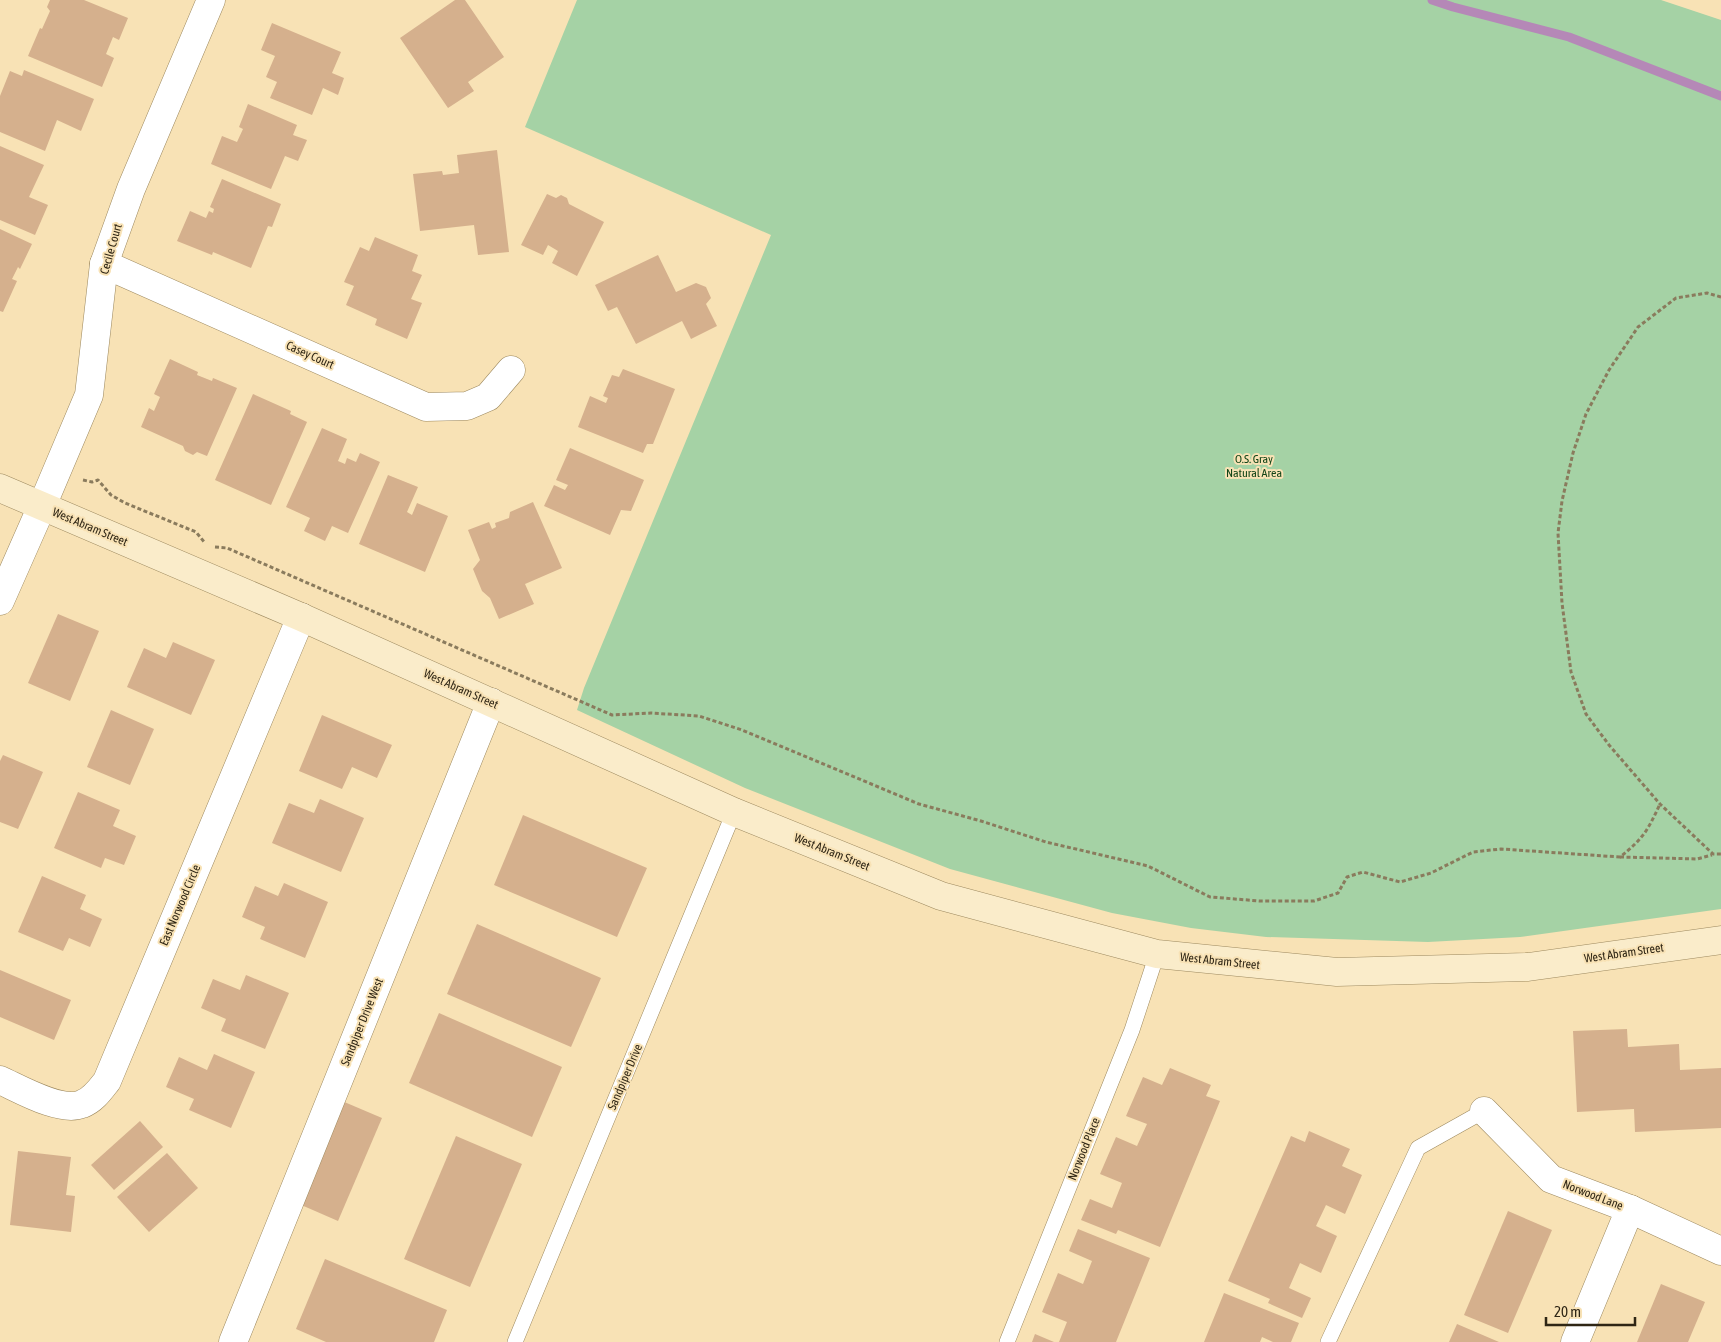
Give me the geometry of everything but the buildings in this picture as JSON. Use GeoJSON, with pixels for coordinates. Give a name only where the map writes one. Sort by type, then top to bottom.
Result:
{"type":"FeatureCollection","features":[{"type":"Feature","properties":{"kind":"main road","name":"West Abram Street"},"geometry":{"type":"LineString","coordinates":[[0,488],[301,617],[734,812],[941,896],[1157,954],[1337,972],[1528,967],[1721,940]]}},
{"type":"Feature","properties":{"kind":"street","name":"Cecile Court"},"geometry":{"type":"LineString","coordinates":[[0,601],[88,394],[104,264],[131,189],[211,0]]}},
{"type":"Feature","properties":{"kind":"street","name":"Casey Court"},"geometry":{"type":"LineString","coordinates":[[104,264],[426,407],[468,406],[488,397],[511,370]]}},
{"type":"Feature","properties":{"kind":"street","name":"East Norwood Circle"},"geometry":{"type":"LineString","coordinates":[[0,1080],[60,1106],[80,1105],[95,1096],[107,1081],[301,617]]}},
{"type":"Feature","properties":{"kind":"street","name":"Sandpiper Drive West"},"geometry":{"type":"LineString","coordinates":[[233,1342],[491,702]]}},
{"type":"Feature","properties":{"kind":"street","name":"Norwood Lane"},"geometry":{"type":"LineString","coordinates":[[1484,1111],[1552,1179],[1630,1209],[1721,1251]]}},
{"type":"Feature","properties":{"kind":"street"},"geometry":{"type":"LineString","coordinates":[[1575,1342],[1630,1209]]}},
{"type":"Feature","properties":{"kind":"lane","name":"Sandpiper Drive"},"geometry":{"type":"LineString","coordinates":[[515,1342],[734,812]]}},
{"type":"Feature","properties":{"kind":"lane","name":"Norwood Place"},"geometry":{"type":"LineString","coordinates":[[1007,1342],[1132,1030],[1157,954]]}},
{"type":"Feature","properties":{"kind":"lane"},"geometry":{"type":"LineString","coordinates":[[1328,1342],[1418,1148],[1484,1111]]}},
{"type":"Feature","properties":{"kind":"path"},"geometry":{"type":"LineString","coordinates":[[1713,854],[1660,804],[1609,745],[1586,714],[1571,672],[1562,603],[1558,533],[1562,500],[1573,453],[1586,414],[1608,370],[1638,327],[1676,298],[1706,292],[1721,297]]}},
{"type":"Feature","properties":{"kind":"path"},"geometry":{"type":"LineString","coordinates":[[85,480],[92,482],[98,480],[111,495],[125,503],[196,532],[206,544]]}},
{"type":"Feature","properties":{"kind":"path"},"geometry":{"type":"LineString","coordinates":[[214,547],[227,548],[612,715],[651,713],[699,716],[742,730],[919,804],[1046,842],[1148,866],[1210,897],[1260,901],[1314,901],[1338,893],[1347,877],[1363,872],[1400,882],[1431,873],[1473,852],[1501,849],[1620,857],[1697,859],[1713,854],[1721,854]]}},
{"type":"Feature","properties":{"kind":"path"},"geometry":{"type":"LineString","coordinates":[[1620,857],[1637,844],[1650,826],[1660,804]]}},
{"type":"Feature","properties":{"kind":"green space","name":"O.S. Gray Natural Area"},"geometry":{"type":"Polygon","coordinates":[[[577,0],[1661,0],[1721,20],[1721,909],[1520,937],[1428,942],[1266,937],[1191,928],[1112,913],[950,869],[745,788],[577,710],[584,688],[771,235],[525,127],[577,0]]]}},
{"type":"Feature","properties":{"kind":"waterway"},"geometry":{"type":"LineString","coordinates":[[1432,0],[1569,37],[1721,96]]}}]}
